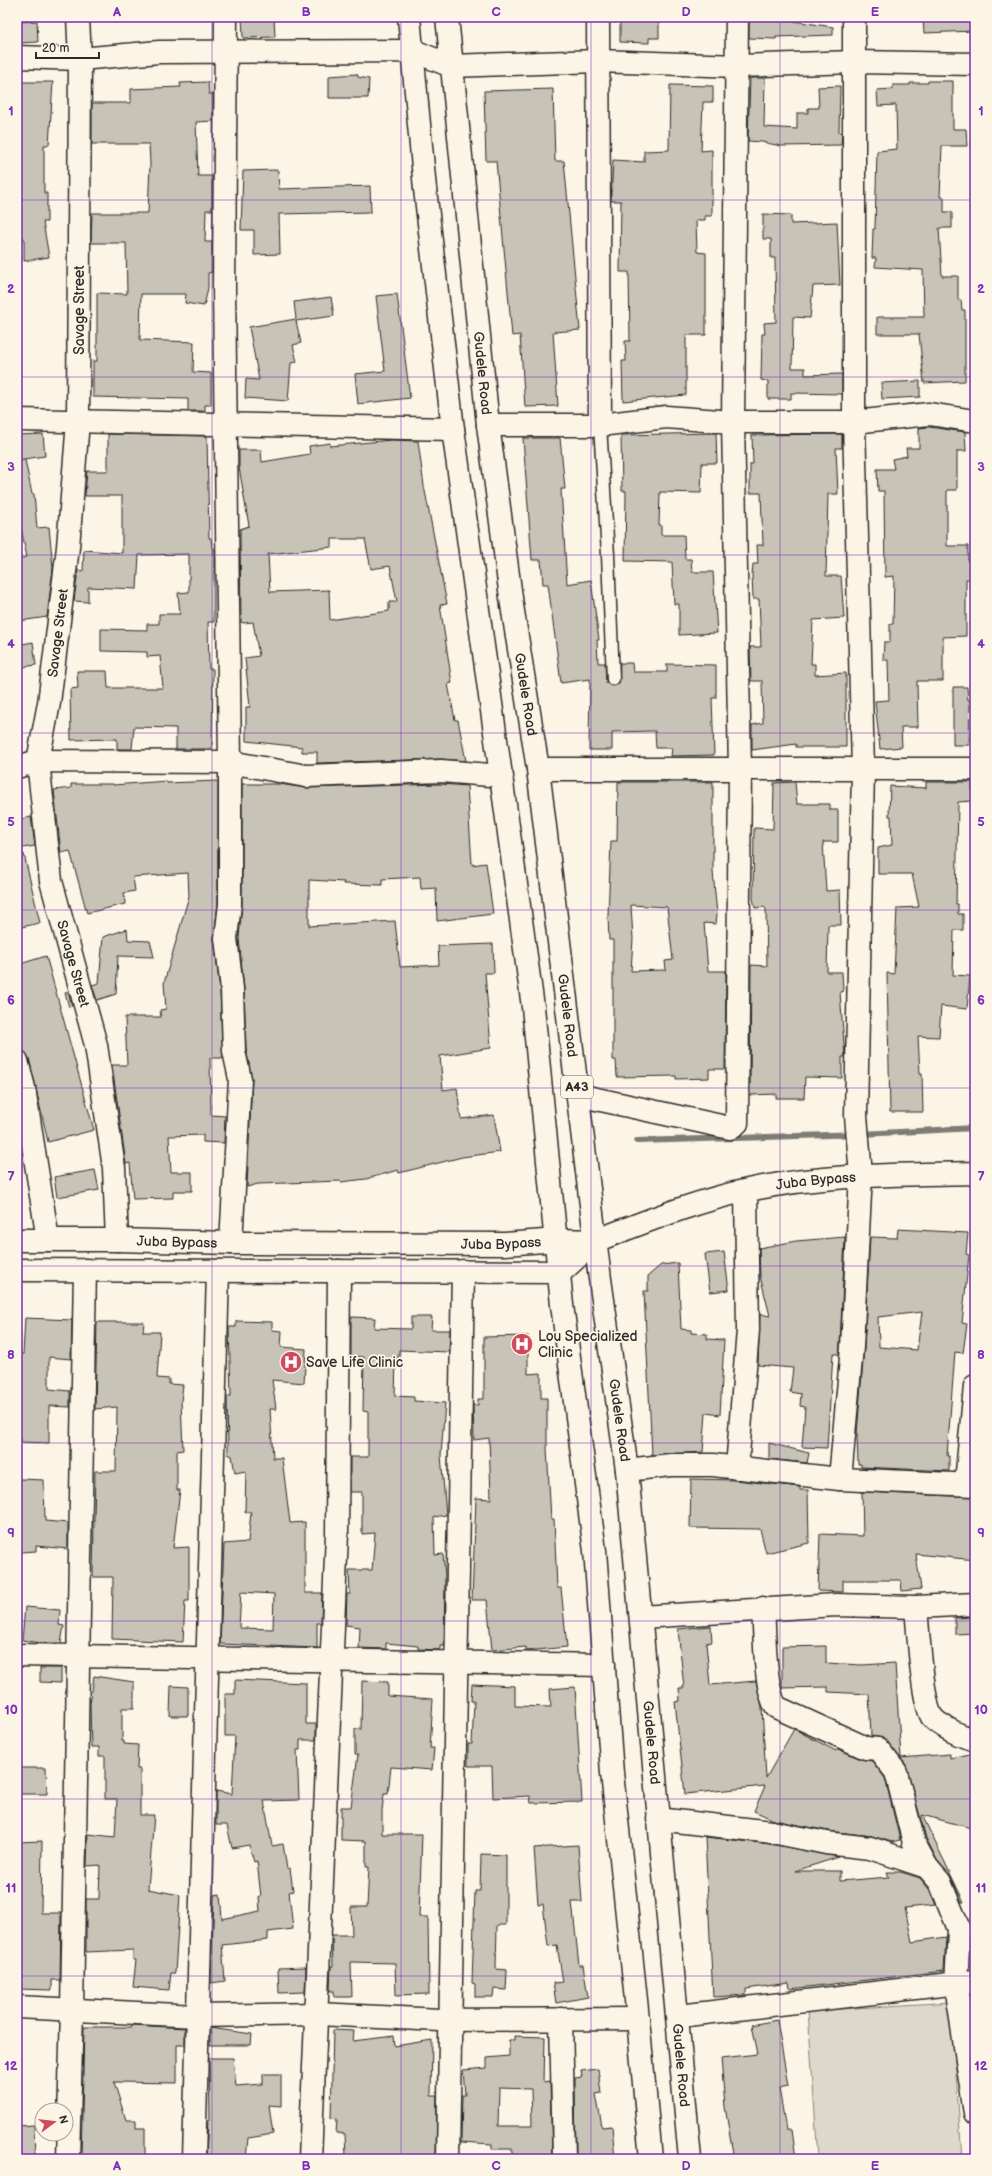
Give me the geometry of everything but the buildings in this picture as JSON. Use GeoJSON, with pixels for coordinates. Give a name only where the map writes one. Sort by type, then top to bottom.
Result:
{"type":"FeatureCollection","features":[{"type":"Feature","properties":{"kind":"main road","name":"Savage Street"},"geometry":{"type":"LineString","coordinates":[[78,17],[80,59],[78,421],[68,547],[49,703],[22,765],[51,881],[96,1045],[114,1168],[117,1240]]}},
{"type":"Feature","properties":{"kind":"main road"},"geometry":{"type":"LineString","coordinates":[[226,17],[227,52],[224,288],[230,762],[230,904],[226,938],[232,989],[234,1051],[240,1079],[231,1243]]}},
{"type":"Feature","properties":{"kind":"main road","name":"A43"},"geometry":{"type":"LineString","coordinates":[[409,17],[414,51],[425,189],[453,429],[533,1007],[561,1272],[562,1305],[595,1551],[612,1773],[651,2159]]}},
{"type":"Feature","properties":{"kind":"main road","name":"Gudele Road"},"geometry":{"type":"LineString","coordinates":[[447,17],[488,425],[512,605],[538,769],[595,1240],[627,1470],[642,1617],[658,1819],[678,2016],[690,2159]]}},
{"type":"Feature","properties":{"kind":"main road"},"geometry":{"type":"LineString","coordinates":[[598,17],[600,425]]}},
{"type":"Feature","properties":{"kind":"main road"},"geometry":{"type":"LineString","coordinates":[[578,1095],[730,1128],[737,1123],[740,769],[733,422],[737,17]]}},
{"type":"Feature","properties":{"kind":"main road"},"geometry":{"type":"LineString","coordinates":[[840,1479],[852,1347],[861,1175],[856,1116],[863,769],[854,422],[854,17]]}},
{"type":"Feature","properties":{"kind":"main road"},"geometry":{"type":"LineString","coordinates":[[17,57],[80,59],[159,52],[414,51],[451,66],[598,61],[737,66],[854,62],[975,64]]}},
{"type":"Feature","properties":{"kind":"main road"},"geometry":{"type":"LineString","coordinates":[[488,425],[600,425],[666,417],[733,422],[854,422],[929,414],[975,421]]}},
{"type":"Feature","properties":{"kind":"main road"},"geometry":{"type":"LineString","coordinates":[[17,420],[453,429]]}},
{"type":"Feature","properties":{"kind":"main road"},"geometry":{"type":"LineString","coordinates":[[22,765],[230,762],[306,776],[441,771],[502,776]]}},
{"type":"Feature","properties":{"kind":"main road"},"geometry":{"type":"LineString","coordinates":[[538,769],[975,769]]}},
{"type":"Feature","properties":{"kind":"main road"},"geometry":{"type":"LineString","coordinates":[[17,1061],[24,1088],[48,1240]]}},
{"type":"Feature","properties":{"kind":"main road","name":"Juba Bypass"},"geometry":{"type":"LineString","coordinates":[[17,1240],[117,1240],[231,1243],[505,1244],[557,1240],[595,1240],[676,1211],[746,1191],[777,1185],[861,1175],[975,1173]]}},
{"type":"Feature","properties":{"kind":"main road"},"geometry":{"type":"LineString","coordinates":[[737,1468],[748,1330],[746,1191]]}},
{"type":"Feature","properties":{"kind":"main road"},"geometry":{"type":"LineString","coordinates":[[561,1272],[595,1240]]}},
{"type":"Feature","properties":{"kind":"main road","name":"Juba Bypass"},"geometry":{"type":"LineString","coordinates":[[17,1270],[561,1272]]}},
{"type":"Feature","properties":{"kind":"main road"},"geometry":{"type":"LineString","coordinates":[[68,2159],[86,1270]]}},
{"type":"Feature","properties":{"kind":"main road"},"geometry":{"type":"LineString","coordinates":[[194,2159],[197,2016],[209,1658],[218,1271]]}},
{"type":"Feature","properties":{"kind":"main road"},"geometry":{"type":"LineString","coordinates":[[310,2159],[318,2014],[333,1660],[337,1534],[340,1271]]}},
{"type":"Feature","properties":{"kind":"main road"},"geometry":{"type":"LineString","coordinates":[[448,2159],[463,1271]]}},
{"type":"Feature","properties":{"kind":"main road"},"geometry":{"type":"LineString","coordinates":[[627,1470],[671,1465],[713,1465],[840,1479],[970,1484],[975,1386]]}},
{"type":"Feature","properties":{"kind":"main road"},"geometry":{"type":"LineString","coordinates":[[642,1617],[763,1608],[836,1605],[916,1607],[975,1604]]}},
{"type":"Feature","properties":{"kind":"main road"},"geometry":{"type":"LineString","coordinates":[[916,1607],[926,1700],[932,1717],[946,1728],[975,1739]]}},
{"type":"Feature","properties":{"kind":"main road"},"geometry":{"type":"LineString","coordinates":[[763,1608],[772,1700],[776,1707],[866,1748],[878,1749],[896,1772],[914,1843],[927,1867],[940,1882],[959,1929],[965,1983],[975,2114]]}},
{"type":"Feature","properties":{"kind":"main road"},"geometry":{"type":"LineString","coordinates":[[17,1655],[604,1665]]}},
{"type":"Feature","properties":{"kind":"main road"},"geometry":{"type":"LineString","coordinates":[[658,1819],[772,1832],[826,1843],[870,1848],[927,1867]]}},
{"type":"Feature","properties":{"kind":"main road"},"geometry":{"type":"LineString","coordinates":[[678,2016],[965,1983]]}},
{"type":"Feature","properties":{"kind":"main road"},"geometry":{"type":"LineString","coordinates":[[17,2007],[197,2016],[318,2014],[450,2020],[638,2019]]}},
{"type":"Feature","properties":{"kind":"main road"},"geometry":{"type":"LineString","coordinates":[[561,2019],[564,2159]]}},
{"type":"Feature","properties":{"kind":"lane"},"geometry":{"type":"LineString","coordinates":[[600,425],[608,555],[613,679]]}},
{"type":"Feature","properties":{"kind":"shaded area"},"geometry":{"type":"Polygon","coordinates":[[[951,2002],[962,2159],[818,2159],[808,2011],[951,2002]]]}},
{"type":"Feature","properties":{"kind":"waterway"},"geometry":{"type":"LineString","coordinates":[[637,1141],[862,1134],[975,1128]]}},
{"type":"Feature","properties":{"kind":"place","name":"Lou Specialized Clinic"},"geometry":{"type":"Point","coordinates":[522,1344]}},
{"type":"Feature","properties":{"kind":"place","name":"Save Life Clinic"},"geometry":{"type":"Point","coordinates":[291,1362]}}]}
